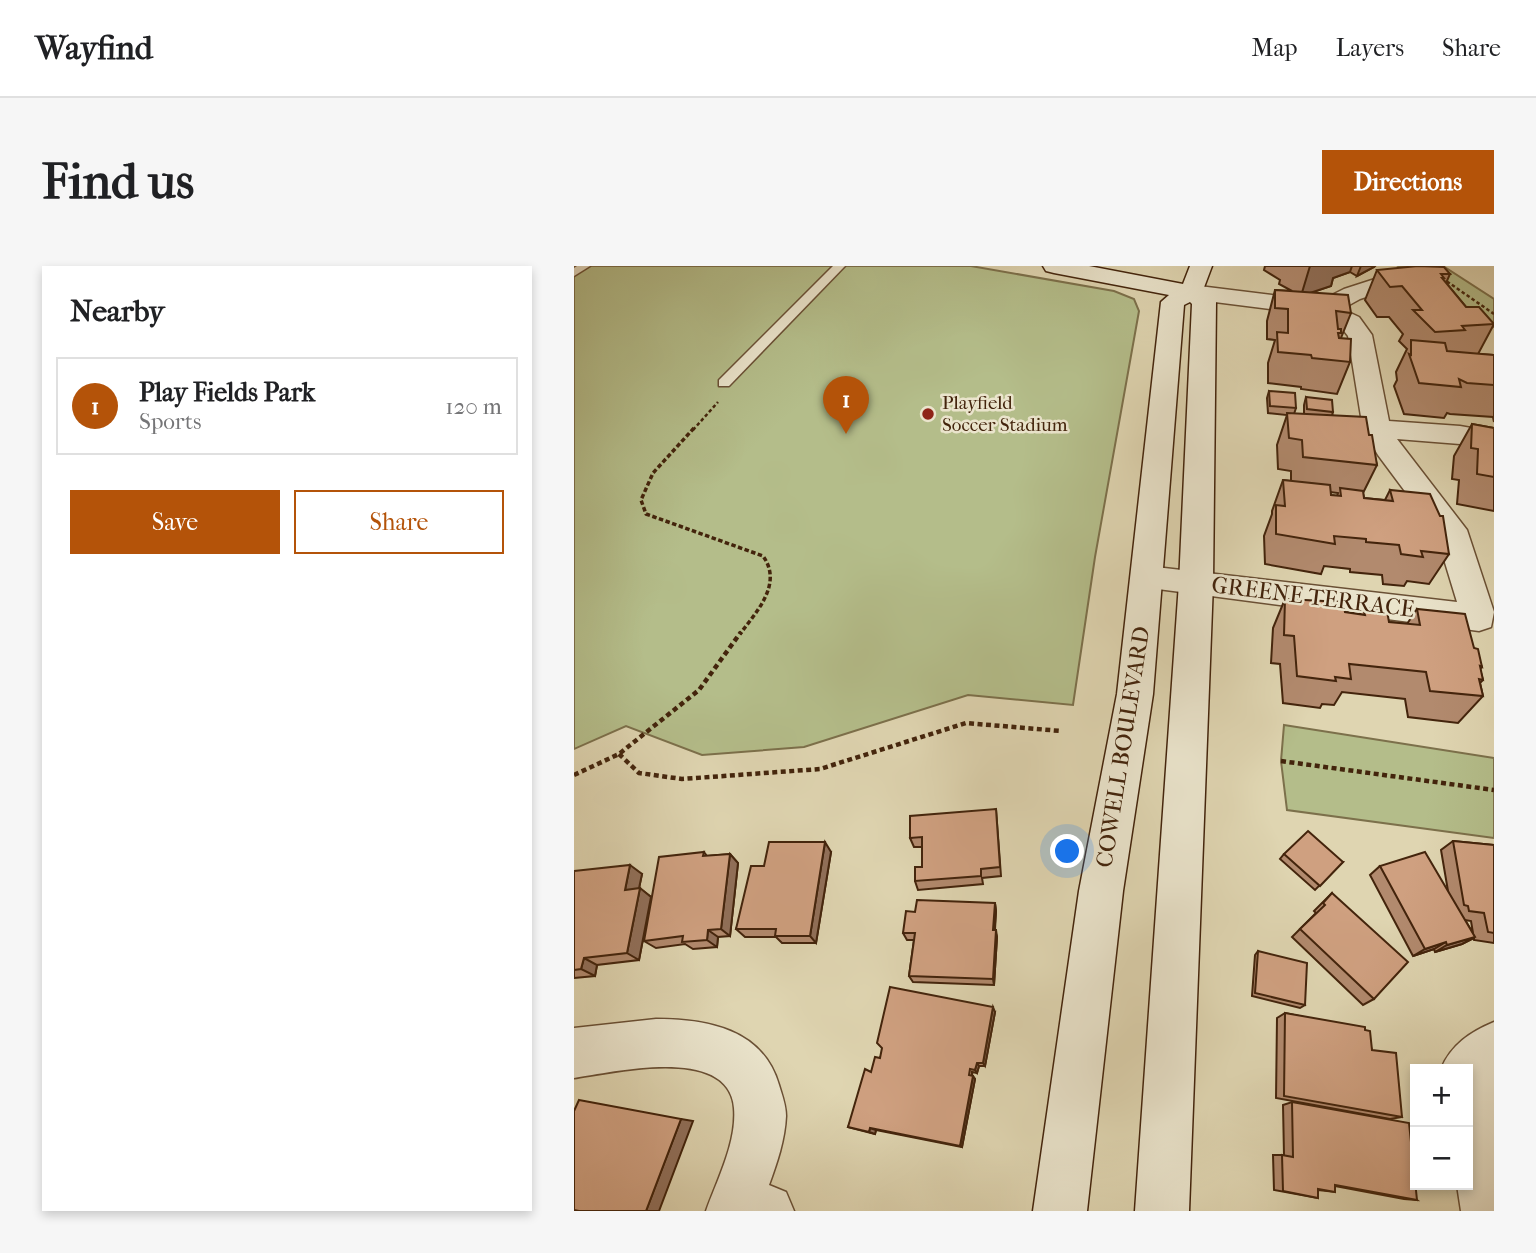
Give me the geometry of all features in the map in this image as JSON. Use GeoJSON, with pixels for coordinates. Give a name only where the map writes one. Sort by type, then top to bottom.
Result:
{"type":"FeatureCollection","features":[{"type":"Feature","properties":{"kind":"main road","name":"GREENE TERRACE"},"geometry":{"type":"LineString","coordinates":[[1055,266],[1196,279],[1324,309],[1350,321],[1360,335],[1377,429],[1388,449],[1451,530],[1486,619],[1147,578]]}},
{"type":"Feature","properties":{"kind":"main road"},"geometry":{"type":"LineString","coordinates":[[1324,309],[1352,294],[1409,275]]}},
{"type":"Feature","properties":{"kind":"main road","name":"COWELL BOULEVARD"},"geometry":{"type":"LineString","coordinates":[[1059,1211],[1101,891],[1135,694],[1172,302],[1196,279]]}},
{"type":"Feature","properties":{"kind":"main road"},"geometry":{"type":"LineString","coordinates":[[1162,1211],[1196,583],[1204,302],[1196,279]]}},
{"type":"Feature","properties":{"kind":"main road"},"geometry":{"type":"LineString","coordinates":[[1377,429],[1460,435],[1494,441]]}},
{"type":"Feature","properties":{"kind":"main road"},"geometry":{"type":"LineString","coordinates":[[574,1053],[670,1042],[706,1045],[740,1063],[752,1077],[760,1108],[745,1209]]}},
{"type":"Feature","properties":{"kind":"main road"},"geometry":{"type":"LineString","coordinates":[[1472,1064],[1494,1047]]}},
{"type":"Feature","properties":{"kind":"main road"},"geometry":{"type":"LineString","coordinates":[[1473,1114],[1488,1211]]}},
{"type":"Feature","properties":{"kind":"lane"},"geometry":{"type":"LineString","coordinates":[[574,273],[584,266]]}},
{"type":"Feature","properties":{"kind":"lane"},"geometry":{"type":"LineString","coordinates":[[724,383],[839,266]]}},
{"type":"Feature","properties":{"kind":"path"},"geometry":{"type":"LineString","coordinates":[[1434,273],[1494,314]]}},
{"type":"Feature","properties":{"kind":"path"},"geometry":{"type":"LineString","coordinates":[[574,775],[619,754],[699,690],[758,610],[771,586],[771,566],[763,556],[646,514],[641,500],[653,473],[718,402],[724,383]]}},
{"type":"Feature","properties":{"kind":"path"},"geometry":{"type":"LineString","coordinates":[[619,754],[639,773],[682,779],[820,769],[966,723],[1061,731]]}},
{"type":"Feature","properties":{"kind":"path"},"geometry":{"type":"LineString","coordinates":[[1281,761],[1494,790]]}},
{"type":"Feature","properties":{"kind":"green space"},"geometry":{"type":"Polygon","coordinates":[[[574,266],[971,266],[1114,291],[1134,299],[1139,311],[1095,557],[1073,705],[968,695],[804,747],[702,755],[626,726],[574,749],[574,266]]]}},
{"type":"Feature","properties":{"kind":"green space"},"geometry":{"type":"Polygon","coordinates":[[[1398,266],[1443,266],[1494,299],[1494,327],[1398,266]]]}},
{"type":"Feature","properties":{"kind":"green space"},"geometry":{"type":"Polygon","coordinates":[[[1284,725],[1494,758],[1494,838],[1287,810],[1281,761],[1284,725]]]}},
{"type":"Feature","properties":{"kind":"building"},"geometry":{"type":"Polygon","coordinates":[[[1418,266],[1444,267],[1450,274],[1441,274],[1442,278],[1466,307],[1479,307],[1494,324],[1462,326],[1465,330],[1435,332],[1413,310],[1422,310],[1402,286],[1390,287],[1377,270],[1418,266]]]}},
{"type":"Feature","properties":{"kind":"building"},"geometry":{"type":"Polygon","coordinates":[[[1275,290],[1348,295],[1351,313],[1336,311],[1338,329],[1341,329],[1339,338],[1351,339],[1350,362],[1278,352],[1277,332],[1288,333],[1288,309],[1275,308],[1275,290]]]}},
{"type":"Feature","properties":{"kind":"building"},"geometry":{"type":"Polygon","coordinates":[[[1411,340],[1445,343],[1447,351],[1494,355],[1494,385],[1467,383],[1459,379],[1461,387],[1419,383],[1409,354],[1411,355],[1411,340]]]}},
{"type":"Feature","properties":{"kind":"building"},"geometry":{"type":"Polygon","coordinates":[[[1269,391],[1295,393],[1296,408],[1270,406],[1269,391]]]}},
{"type":"Feature","properties":{"kind":"building"},"geometry":{"type":"Polygon","coordinates":[[[1306,397],[1332,400],[1333,412],[1307,409],[1306,397]]]}},
{"type":"Feature","properties":{"kind":"building"},"geometry":{"type":"Polygon","coordinates":[[[1287,413],[1366,417],[1377,465],[1303,457],[1302,440],[1289,438],[1287,413]]]}},
{"type":"Feature","properties":{"kind":"building"},"geometry":{"type":"Polygon","coordinates":[[[1472,424],[1494,428],[1494,477],[1477,474],[1478,449],[1471,448],[1472,424]]]}},
{"type":"Feature","properties":{"kind":"building"},"geometry":{"type":"Polygon","coordinates":[[[1283,480],[1330,485],[1331,495],[1341,496],[1340,488],[1363,491],[1364,498],[1393,501],[1390,490],[1430,494],[1440,516],[1443,516],[1449,554],[1421,551],[1423,557],[1401,554],[1399,545],[1366,542],[1366,539],[1334,536],[1335,544],[1276,534],[1276,505],[1285,506],[1283,480]]]}},
{"type":"Feature","properties":{"kind":"building"},"geometry":{"type":"Polygon","coordinates":[[[1285,599],[1343,602],[1345,612],[1365,615],[1363,608],[1387,611],[1389,622],[1420,625],[1417,609],[1465,614],[1482,667],[1480,666],[1483,680],[1479,679],[1483,696],[1430,691],[1426,672],[1349,664],[1351,679],[1335,677],[1336,681],[1297,676],[1294,636],[1284,635],[1285,599]]]}},
{"type":"Feature","properties":{"kind":"building"},"geometry":{"type":"Polygon","coordinates":[[[996,809],[1000,867],[981,869],[981,876],[915,881],[915,867],[922,867],[922,837],[910,838],[910,816],[996,809]]]}},
{"type":"Feature","properties":{"kind":"building"},"geometry":{"type":"Polygon","coordinates":[[[1308,831],[1343,862],[1320,886],[1284,854],[1308,831]]]}},
{"type":"Feature","properties":{"kind":"building"},"geometry":{"type":"Polygon","coordinates":[[[1453,841],[1494,845],[1494,933],[1488,932],[1484,913],[1469,911],[1468,906],[1464,905],[1453,841]]]}},
{"type":"Feature","properties":{"kind":"building"},"geometry":{"type":"Polygon","coordinates":[[[769,842],[825,842],[810,936],[775,936],[776,929],[736,929],[751,866],[764,866],[769,842]]]}},
{"type":"Feature","properties":{"kind":"building"},"geometry":{"type":"Polygon","coordinates":[[[704,852],[703,856],[730,854],[721,929],[708,930],[707,940],[682,942],[683,936],[644,941],[659,857],[704,852]]]}},
{"type":"Feature","properties":{"kind":"building"},"geometry":{"type":"Polygon","coordinates":[[[1425,852],[1475,937],[1425,949],[1380,866],[1425,852]]]}},
{"type":"Feature","properties":{"kind":"building"},"geometry":{"type":"Polygon","coordinates":[[[630,865],[625,890],[640,888],[627,953],[584,958],[581,969],[574,970],[574,871],[630,865]]]}},
{"type":"Feature","properties":{"kind":"building"},"geometry":{"type":"Polygon","coordinates":[[[1332,893],[1408,962],[1374,999],[1300,929],[1325,905],[1323,903],[1332,893]]]}},
{"type":"Feature","properties":{"kind":"building"},"geometry":{"type":"Polygon","coordinates":[[[917,900],[995,903],[993,979],[909,976],[915,933],[903,933],[906,911],[915,912],[917,900]]]}},
{"type":"Feature","properties":{"kind":"building"},"geometry":{"type":"Polygon","coordinates":[[[1258,951],[1307,963],[1305,1005],[1255,993],[1258,951]]]}},
{"type":"Feature","properties":{"kind":"building"},"geometry":{"type":"Polygon","coordinates":[[[890,987],[993,1007],[983,1063],[977,1063],[975,1070],[970,1069],[969,1075],[973,1076],[960,1146],[870,1128],[869,1132],[848,1127],[865,1069],[871,1072],[875,1057],[880,1058],[882,1048],[877,1043],[890,987]]]}},
{"type":"Feature","properties":{"kind":"building"},"geometry":{"type":"Polygon","coordinates":[[[1285,1013],[1365,1027],[1365,1030],[1370,1031],[1372,1050],[1396,1053],[1402,1117],[1284,1096],[1285,1013]]]}},
{"type":"Feature","properties":{"kind":"building"},"geometry":{"type":"Polygon","coordinates":[[[579,1100],[681,1119],[646,1211],[574,1210],[574,1111],[579,1100]]]}},
{"type":"Feature","properties":{"kind":"building"},"geometry":{"type":"Polygon","coordinates":[[[1292,1102],[1409,1123],[1410,1190],[1416,1190],[1417,1200],[1335,1185],[1335,1192],[1318,1189],[1318,1198],[1283,1191],[1282,1155],[1293,1157],[1292,1102]]]}},
{"type":"Feature","properties":{"kind":"place","name":"Playfield Soccer Stadium"},"geometry":{"type":"Point","coordinates":[928,414]}},
{"type":"Feature","properties":{"kind":"place","name":"Play Fields Park"},"geometry":{"type":"Point","coordinates":[846,434]}}]}
